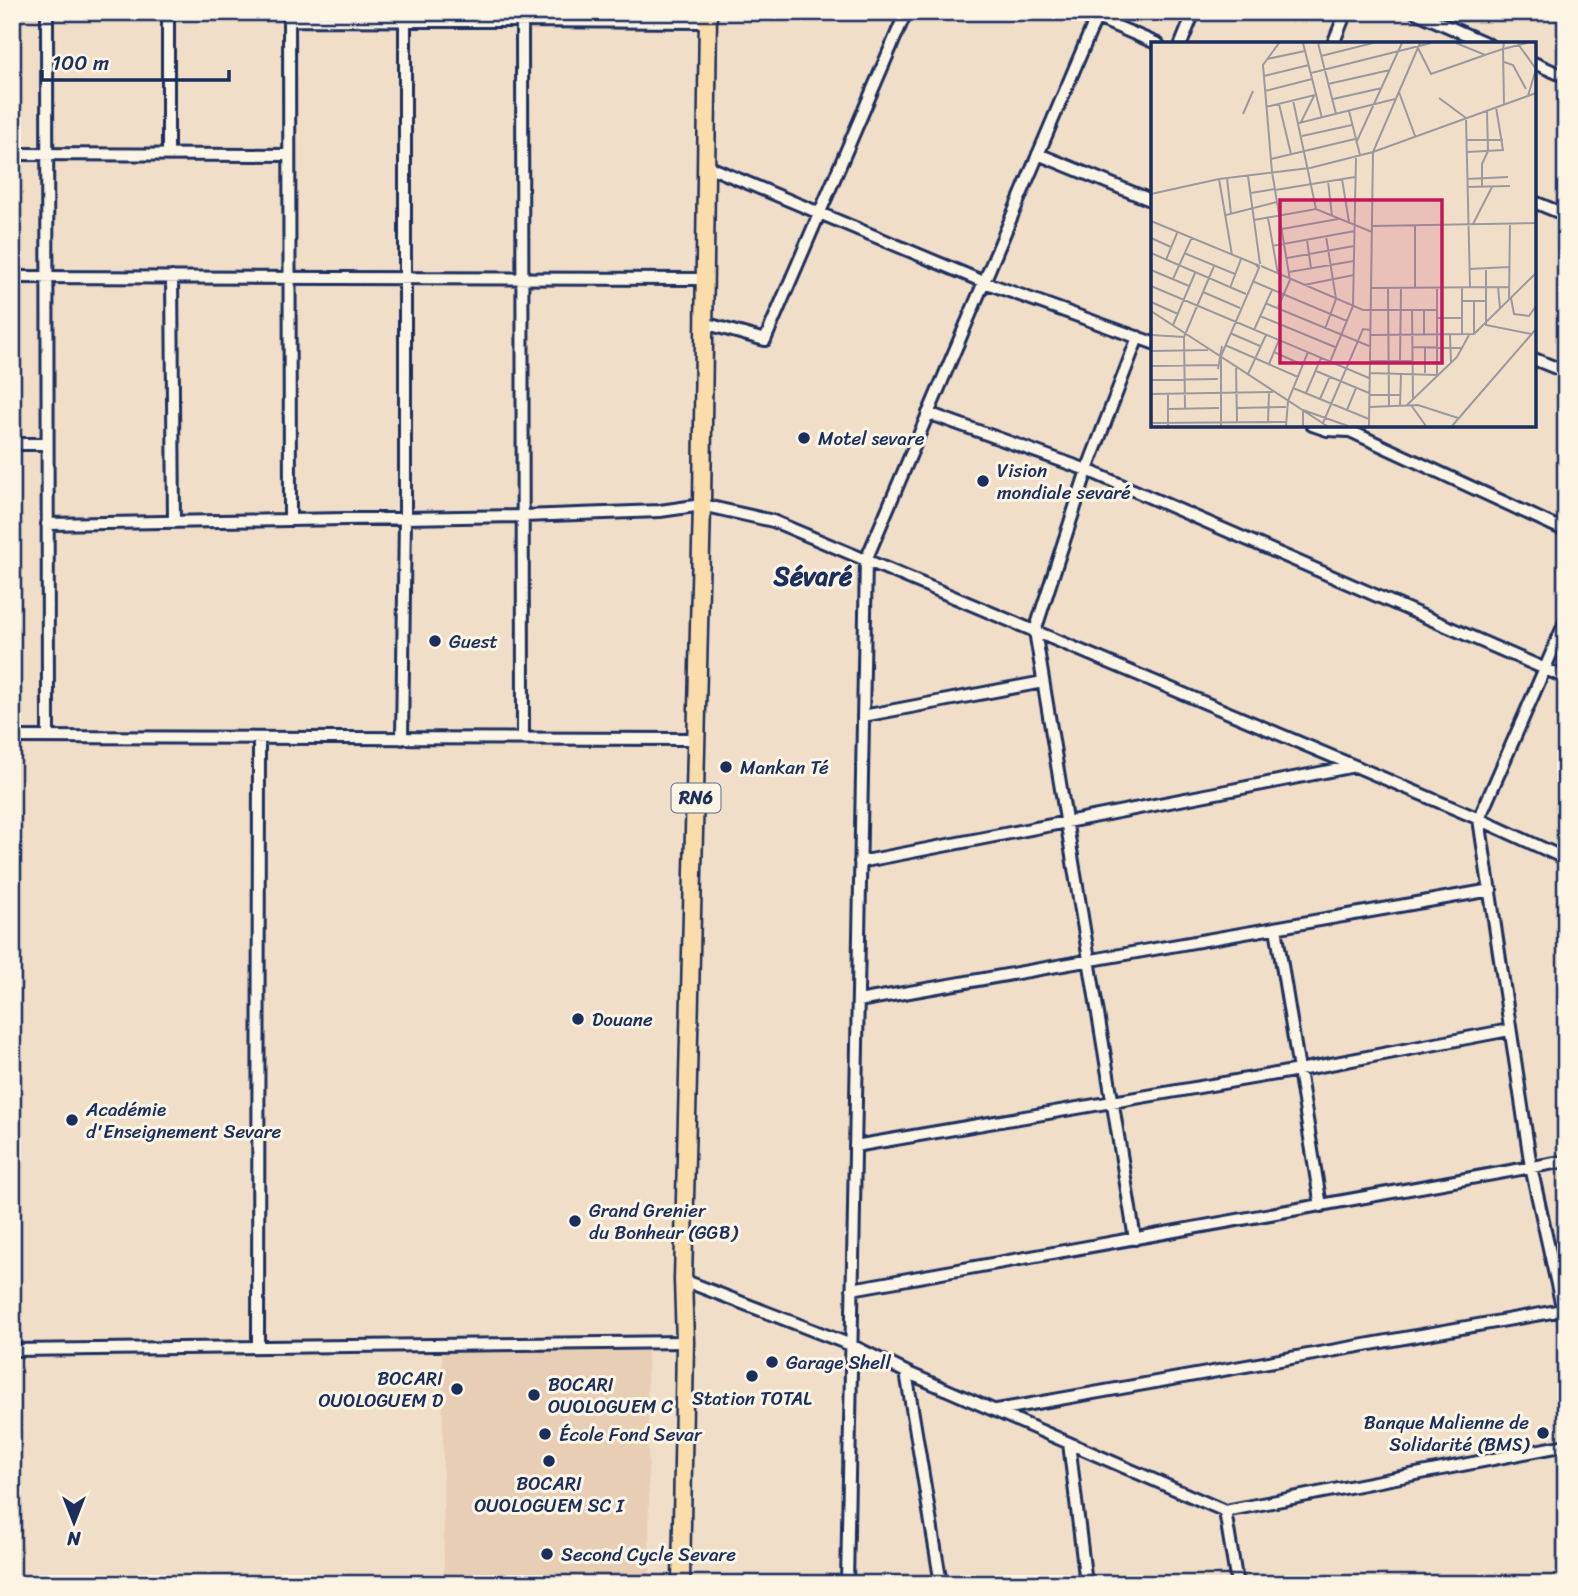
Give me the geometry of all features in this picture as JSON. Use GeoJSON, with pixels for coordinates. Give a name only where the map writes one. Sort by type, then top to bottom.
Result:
{"type":"FeatureCollection","features":[{"type":"Feature","properties":{"kind":"main road","name":"RN6"},"geometry":{"type":"LineString","coordinates":[[681,1584],[685,1342],[683,1280],[698,739],[708,17]]}},
{"type":"Feature","properties":{"kind":"street"},"geometry":{"type":"LineString","coordinates":[[47,12],[48,737]]}},
{"type":"Feature","properties":{"kind":"street"},"geometry":{"type":"LineString","coordinates":[[168,12],[168,155]]}},
{"type":"Feature","properties":{"kind":"street"},"geometry":{"type":"LineString","coordinates":[[704,323],[765,340],[906,12]]}},
{"type":"Feature","properties":{"kind":"street"},"geometry":{"type":"LineString","coordinates":[[1083,12],[1153,42]]}},
{"type":"Feature","properties":{"kind":"street"},"geometry":{"type":"LineString","coordinates":[[1182,42],[1194,12]]}},
{"type":"Feature","properties":{"kind":"street"},"geometry":{"type":"LineString","coordinates":[[1334,42],[1346,12]]}},
{"type":"Feature","properties":{"kind":"street"},"geometry":{"type":"LineString","coordinates":[[1415,12],[1483,42]]}},
{"type":"Feature","properties":{"kind":"street"},"geometry":{"type":"LineString","coordinates":[[290,520],[289,16],[405,20],[708,17]]}},
{"type":"Feature","properties":{"kind":"street"},"geometry":{"type":"LineString","coordinates":[[522,17],[523,739]]}},
{"type":"Feature","properties":{"kind":"street"},"geometry":{"type":"LineString","coordinates":[[847,1584],[866,560],[1096,18]]}},
{"type":"Feature","properties":{"kind":"street"},"geometry":{"type":"LineString","coordinates":[[402,739],[405,20]]}},
{"type":"Feature","properties":{"kind":"street"},"geometry":{"type":"LineString","coordinates":[[1536,65],[1566,77]]}},
{"type":"Feature","properties":{"kind":"street"},"geometry":{"type":"LineString","coordinates":[[12,153],[289,155]]}},
{"type":"Feature","properties":{"kind":"street"},"geometry":{"type":"LineString","coordinates":[[1038,153],[1151,200]]}},
{"type":"Feature","properties":{"kind":"street"},"geometry":{"type":"LineString","coordinates":[[707,166],[984,282],[1151,342]]}},
{"type":"Feature","properties":{"kind":"street"},"geometry":{"type":"LineString","coordinates":[[1536,203],[1566,215]]}},
{"type":"Feature","properties":{"kind":"street"},"geometry":{"type":"LineString","coordinates":[[12,277],[705,279]]}},
{"type":"Feature","properties":{"kind":"street"},"geometry":{"type":"LineString","coordinates":[[172,278],[174,522]]}},
{"type":"Feature","properties":{"kind":"street"},"geometry":{"type":"LineString","coordinates":[[1135,1239],[1035,631],[1087,470],[1138,337]]}},
{"type":"Feature","properties":{"kind":"street"},"geometry":{"type":"LineString","coordinates":[[1536,360],[1566,372]]}},
{"type":"Feature","properties":{"kind":"street"},"geometry":{"type":"LineString","coordinates":[[928,414],[1087,470],[1566,678]]}},
{"type":"Feature","properties":{"kind":"street"},"geometry":{"type":"LineString","coordinates":[[1318,427],[1350,431],[1566,531]]}},
{"type":"Feature","properties":{"kind":"street"},"geometry":{"type":"LineString","coordinates":[[12,444],[46,444]]}},
{"type":"Feature","properties":{"kind":"street"},"geometry":{"type":"LineString","coordinates":[[47,524],[523,516],[660,511],[702,505],[773,521],[1479,818],[1566,859]]}},
{"type":"Feature","properties":{"kind":"street"},"geometry":{"type":"LineString","coordinates":[[1566,620],[1479,818],[1531,1167],[1566,1325]]}},
{"type":"Feature","properties":{"kind":"street"},"geometry":{"type":"LineString","coordinates":[[863,716],[1044,682]]}},
{"type":"Feature","properties":{"kind":"street"},"geometry":{"type":"LineString","coordinates":[[12,737],[698,739]]}},
{"type":"Feature","properties":{"kind":"street"},"geometry":{"type":"LineString","coordinates":[[258,738],[258,1346]]}},
{"type":"Feature","properties":{"kind":"street"},"geometry":{"type":"LineString","coordinates":[[860,862],[1355,766]]}},
{"type":"Feature","properties":{"kind":"street"},"geometry":{"type":"LineString","coordinates":[[858,1002],[1491,890]]}},
{"type":"Feature","properties":{"kind":"street"},"geometry":{"type":"LineString","coordinates":[[1276,928],[1321,1206]]}},
{"type":"Feature","properties":{"kind":"street"},"geometry":{"type":"LineString","coordinates":[[855,1146],[1299,1070],[1509,1030]]}},
{"type":"Feature","properties":{"kind":"street"},"geometry":{"type":"LineString","coordinates":[[852,1289],[1566,1161]]}},
{"type":"Feature","properties":{"kind":"street"},"geometry":{"type":"LineString","coordinates":[[683,1280],[851,1345],[905,1372],[1224,1511],[1566,1445]]}},
{"type":"Feature","properties":{"kind":"street"},"geometry":{"type":"LineString","coordinates":[[996,1410],[1563,1310]]}},
{"type":"Feature","properties":{"kind":"street"},"geometry":{"type":"LineString","coordinates":[[12,1350],[685,1342]]}},
{"type":"Feature","properties":{"kind":"street"},"geometry":{"type":"LineString","coordinates":[[905,1372],[941,1584]]}},
{"type":"Feature","properties":{"kind":"street"},"geometry":{"type":"LineString","coordinates":[[1069,1443],[1086,1584]]}},
{"type":"Feature","properties":{"kind":"street"},"geometry":{"type":"LineString","coordinates":[[1224,1511],[1237,1584]]}},
{"type":"Feature","properties":{"kind":"shaded area","name":"École Fond Sevar"},"geometry":{"type":"Polygon","coordinates":[[[647,1344],[650,1584],[444,1584],[442,1346],[647,1344]]]}},
{"type":"Feature","properties":{"kind":"place","name":"Motel sevare"},"geometry":{"type":"Point","coordinates":[804,438]}},
{"type":"Feature","properties":{"kind":"place","name":"Vision mondiale sevaré"},"geometry":{"type":"Point","coordinates":[983,481]}},
{"type":"Feature","properties":{"kind":"place","name":"Guest"},"geometry":{"type":"Point","coordinates":[435,641]}},
{"type":"Feature","properties":{"kind":"place","name":"Mankan Té"},"geometry":{"type":"Point","coordinates":[726,767]}},
{"type":"Feature","properties":{"kind":"place","name":"Douane"},"geometry":{"type":"Point","coordinates":[578,1019]}},
{"type":"Feature","properties":{"kind":"place","name":"Académie d'Enseignement Sevare"},"geometry":{"type":"Point","coordinates":[72,1120]}},
{"type":"Feature","properties":{"kind":"place","name":"Grand Grenier du Bonheur (GGB)"},"geometry":{"type":"Point","coordinates":[575,1221]}},
{"type":"Feature","properties":{"kind":"place","name":"Garage Shell"},"geometry":{"type":"Point","coordinates":[772,1362]}},
{"type":"Feature","properties":{"kind":"place","name":"Station TOTAL"},"geometry":{"type":"Point","coordinates":[752,1376]}},
{"type":"Feature","properties":{"kind":"place","name":"BOCARI OUOLOGUEM D"},"geometry":{"type":"Point","coordinates":[457,1389]}},
{"type":"Feature","properties":{"kind":"place","name":"BOCARI OUOLOGUEM C"},"geometry":{"type":"Point","coordinates":[534,1395]}},
{"type":"Feature","properties":{"kind":"place","name":"Banque Malienne de Solidarité (BMS)"},"geometry":{"type":"Point","coordinates":[1543,1433]}},
{"type":"Feature","properties":{"kind":"place","name":"École Fond Sevar"},"geometry":{"type":"Point","coordinates":[545,1434]}},
{"type":"Feature","properties":{"kind":"place","name":"BOCARI OUOLOGUEM SC I"},"geometry":{"type":"Point","coordinates":[549,1461]}},
{"type":"Feature","properties":{"kind":"place","name":"Second Cycle Sevare"},"geometry":{"type":"Point","coordinates":[547,1554]}},
{"type":"Feature","properties":{"kind":"district","name":"Sévaré"},"geometry":{"type":"Point","coordinates":[813,576]}}]}
